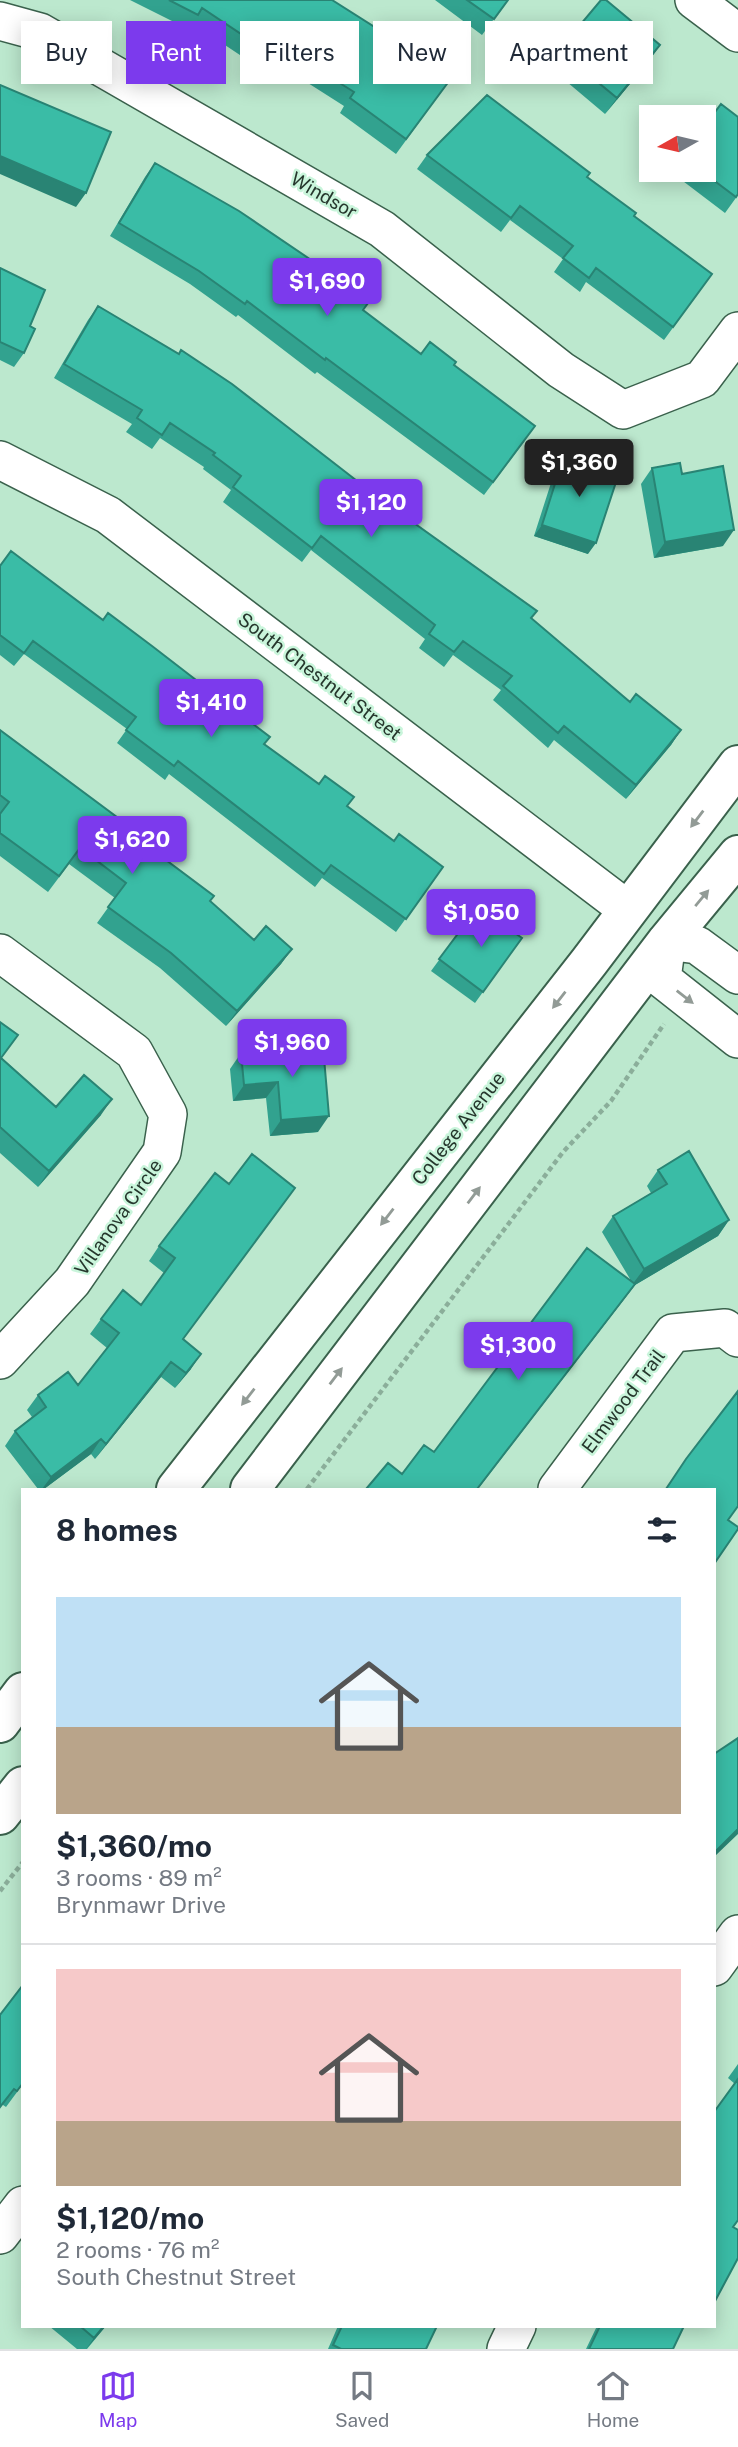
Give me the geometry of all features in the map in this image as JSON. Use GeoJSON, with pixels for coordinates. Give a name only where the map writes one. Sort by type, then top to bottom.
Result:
{"type":"FeatureCollection","features":[{"type":"Feature","properties":{"kind":"main road","name":"College Avenue"},"geometry":{"type":"LineString","coordinates":[[177,1488],[628,911],[738,765]]}},
{"type":"Feature","properties":{"kind":"main road"},"geometry":{"type":"LineString","coordinates":[[251,1488],[667,941],[738,855]]}},
{"type":"Feature","properties":{"kind":"main road"},"geometry":{"type":"LineString","coordinates":[[628,911],[667,941]]}},
{"type":"Feature","properties":{"kind":"main road"},"geometry":{"type":"LineString","coordinates":[[0,1723],[21,1695]]}},
{"type":"Feature","properties":{"kind":"main road"},"geometry":{"type":"LineString","coordinates":[[0,1815],[21,1789]]}},
{"type":"Feature","properties":{"kind":"street"},"geometry":{"type":"LineString","coordinates":[[694,0],[738,33]]}},
{"type":"Feature","properties":{"kind":"street","name":"Windsor"},"geometry":{"type":"LineString","coordinates":[[0,21],[40,32],[382,229],[561,370],[623,410],[702,379],[738,331]]}},
{"type":"Feature","properties":{"kind":"street","name":"South Chestnut Street"},"geometry":{"type":"LineString","coordinates":[[0,460],[108,515],[628,911]]}},
{"type":"Feature","properties":{"kind":"street"},"geometry":{"type":"LineString","coordinates":[[738,975],[697,945],[667,941],[662,979],[738,1039]]}},
{"type":"Feature","properties":{"kind":"street","name":"Villanova Circle"},"geometry":{"type":"LineString","coordinates":[[0,953],[134,1052],[168,1114],[162,1152],[155,1163],[72,1282],[0,1360]]}},
{"type":"Feature","properties":{"kind":"street","name":"Elmwood Trail"},"geometry":{"type":"LineString","coordinates":[[558,1488],[673,1333],[725,1328],[738,1338]]}},
{"type":"Feature","properties":{"kind":"street"},"geometry":{"type":"LineString","coordinates":[[716,1964],[738,1934]]}},
{"type":"Feature","properties":{"kind":"street"},"geometry":{"type":"LineString","coordinates":[[0,2235],[21,2208]]}},
{"type":"Feature","properties":{"kind":"street"},"geometry":{"type":"LineString","coordinates":[[506,2349],[516,2328]]}},
{"type":"Feature","properties":{"kind":"path"},"geometry":{"type":"LineString","coordinates":[[308,1488],[563,1152],[611,1101],[669,1016],[669,1009],[680,993]]}},
{"type":"Feature","properties":{"kind":"path"},"geometry":{"type":"LineString","coordinates":[[0,1891],[21,1865]]}},
{"type":"Feature","properties":{"kind":"building"},"geometry":{"type":"Polygon","coordinates":[[[169,0],[332,0],[373,26],[373,84],[447,84],[406,139],[350,98],[354,92],[341,84],[359,84],[359,21],[240,21],[240,33],[226,24],[226,21],[222,21],[202,8],[198,15],[169,0]]]}},
{"type":"Feature","properties":{"kind":"building"},"geometry":{"type":"Polygon","coordinates":[[[467,0],[508,0],[494,19],[467,0]]]}},
{"type":"Feature","properties":{"kind":"building"},"geometry":{"type":"Polygon","coordinates":[[[601,0],[606,0],[631,21],[583,21],[601,0]]]}},
{"type":"Feature","properties":{"kind":"building"},"geometry":{"type":"Polygon","coordinates":[[[653,39],[660,45],[653,54],[653,39]]]}},
{"type":"Feature","properties":{"kind":"building"},"geometry":{"type":"Polygon","coordinates":[[[600,84],[628,84],[617,98],[600,84]]]}},
{"type":"Feature","properties":{"kind":"building"},"geometry":{"type":"Polygon","coordinates":[[[0,85],[111,132],[86,193],[0,156],[0,85]]]}},
{"type":"Feature","properties":{"kind":"building"},"geometry":{"type":"Polygon","coordinates":[[[487,95],[590,173],[587,177],[636,213],[634,216],[712,274],[673,327],[596,268],[589,278],[563,258],[573,246],[520,206],[511,218],[427,155],[487,95]]]}},
{"type":"Feature","properties":{"kind":"building"},"geometry":{"type":"Polygon","coordinates":[[[721,104],[738,117],[736,197],[716,182],[716,111],[721,104]]]}},
{"type":"Feature","properties":{"kind":"building"},"geometry":{"type":"Polygon","coordinates":[[[155,163],[239,211],[320,266],[323,262],[371,299],[363,310],[421,354],[430,342],[456,362],[454,365],[535,426],[493,482],[247,301],[245,304],[199,271],[119,223],[155,163]]]}},
{"type":"Feature","properties":{"kind":"building"},"geometry":{"type":"Polygon","coordinates":[[[0,268],[45,290],[30,326],[35,329],[24,353],[0,342],[0,268]]]}},
{"type":"Feature","properties":{"kind":"building"},"geometry":{"type":"Polygon","coordinates":[[[98,306],[179,354],[181,350],[232,384],[379,498],[537,611],[531,618],[630,702],[636,694],[681,730],[636,785],[564,726],[558,733],[503,686],[512,676],[463,641],[454,652],[429,634],[435,625],[321,536],[312,548],[233,487],[241,476],[213,455],[215,453],[170,423],[162,435],[137,418],[142,410],[64,364],[98,306]]]}},
{"type":"Feature","properties":{"kind":"building"},"geometry":{"type":"Polygon","coordinates":[[[566,449],[597,460],[589,484],[617,479],[596,543],[542,525],[566,449]]]}},
{"type":"Feature","properties":{"kind":"building"},"geometry":{"type":"Polygon","coordinates":[[[680,463],[682,474],[723,466],[734,530],[665,542],[652,468],[680,463]]]}},
{"type":"Feature","properties":{"kind":"building"},"geometry":{"type":"Polygon","coordinates":[[[11,551],[103,620],[108,613],[152,646],[270,737],[264,744],[319,784],[325,776],[354,797],[347,806],[394,841],[399,834],[443,867],[406,919],[331,865],[324,874],[178,761],[174,766],[126,730],[136,717],[33,641],[24,653],[0,635],[0,566],[11,551]]]}},
{"type":"Feature","properties":{"kind":"building"},"geometry":{"type":"Polygon","coordinates":[[[0,730],[141,835],[138,839],[214,896],[210,901],[254,940],[266,926],[292,949],[237,1011],[171,953],[108,907],[126,883],[80,848],[59,876],[0,833],[0,814],[9,802],[0,795],[0,730]]]}},
{"type":"Feature","properties":{"kind":"building"},"geometry":{"type":"Polygon","coordinates":[[[478,907],[522,938],[483,992],[439,959],[478,907]]]}},
{"type":"Feature","properties":{"kind":"building"},"geometry":{"type":"Polygon","coordinates":[[[0,1022],[18,1035],[1,1058],[56,1107],[84,1075],[112,1099],[49,1171],[0,1127],[0,1022]]]}},
{"type":"Feature","properties":{"kind":"building"},"geometry":{"type":"Polygon","coordinates":[[[323,1046],[329,1116],[281,1120],[278,1082],[244,1085],[241,1053],[323,1046]]]}},
{"type":"Feature","properties":{"kind":"building"},"geometry":{"type":"Polygon","coordinates":[[[689,1151],[729,1220],[644,1269],[613,1216],[667,1184],[658,1170],[689,1151]]]}},
{"type":"Feature","properties":{"kind":"building"},"geometry":{"type":"Polygon","coordinates":[[[252,1154],[295,1188],[183,1339],[201,1354],[186,1373],[171,1362],[106,1444],[101,1439],[51,1477],[15,1431],[46,1407],[38,1395],[68,1372],[78,1385],[119,1333],[101,1319],[123,1290],[141,1305],[175,1258],[159,1246],[215,1173],[229,1184],[252,1154]]]}},
{"type":"Feature","properties":{"kind":"building"},"geometry":{"type":"Polygon","coordinates":[[[587,1248],[635,1284],[478,1488],[367,1488],[388,1463],[402,1474],[424,1445],[434,1452],[587,1248]]]}},
{"type":"Feature","properties":{"kind":"building"},"geometry":{"type":"Polygon","coordinates":[[[738,1391],[738,1506],[728,1520],[738,1529],[716,1561],[716,1488],[667,1488],[738,1391]]]}},
{"type":"Feature","properties":{"kind":"building"},"geometry":{"type":"Polygon","coordinates":[[[738,1738],[738,1829],[716,1851],[716,1753],[738,1738]]]}},
{"type":"Feature","properties":{"kind":"building"},"geometry":{"type":"Polygon","coordinates":[[[21,1988],[21,2086],[17,2091],[14,2089],[0,2107],[0,2015],[21,1988]]]}},
{"type":"Feature","properties":{"kind":"building"},"geometry":{"type":"Polygon","coordinates":[[[738,2079],[738,2220],[733,2227],[738,2230],[738,2258],[716,2299],[716,2109],[738,2079]]]}},
{"type":"Feature","properties":{"kind":"building"},"geometry":{"type":"Polygon","coordinates":[[[82,2328],[102,2328],[94,2338],[82,2328]]]}},
{"type":"Feature","properties":{"kind":"building"},"geometry":{"type":"Polygon","coordinates":[[[341,2328],[436,2328],[426,2349],[341,2349],[333,2345],[341,2328]]]}},
{"type":"Feature","properties":{"kind":"building"},"geometry":{"type":"Polygon","coordinates":[[[599,2328],[683,2328],[673,2349],[589,2349],[599,2328]]]}}]}
